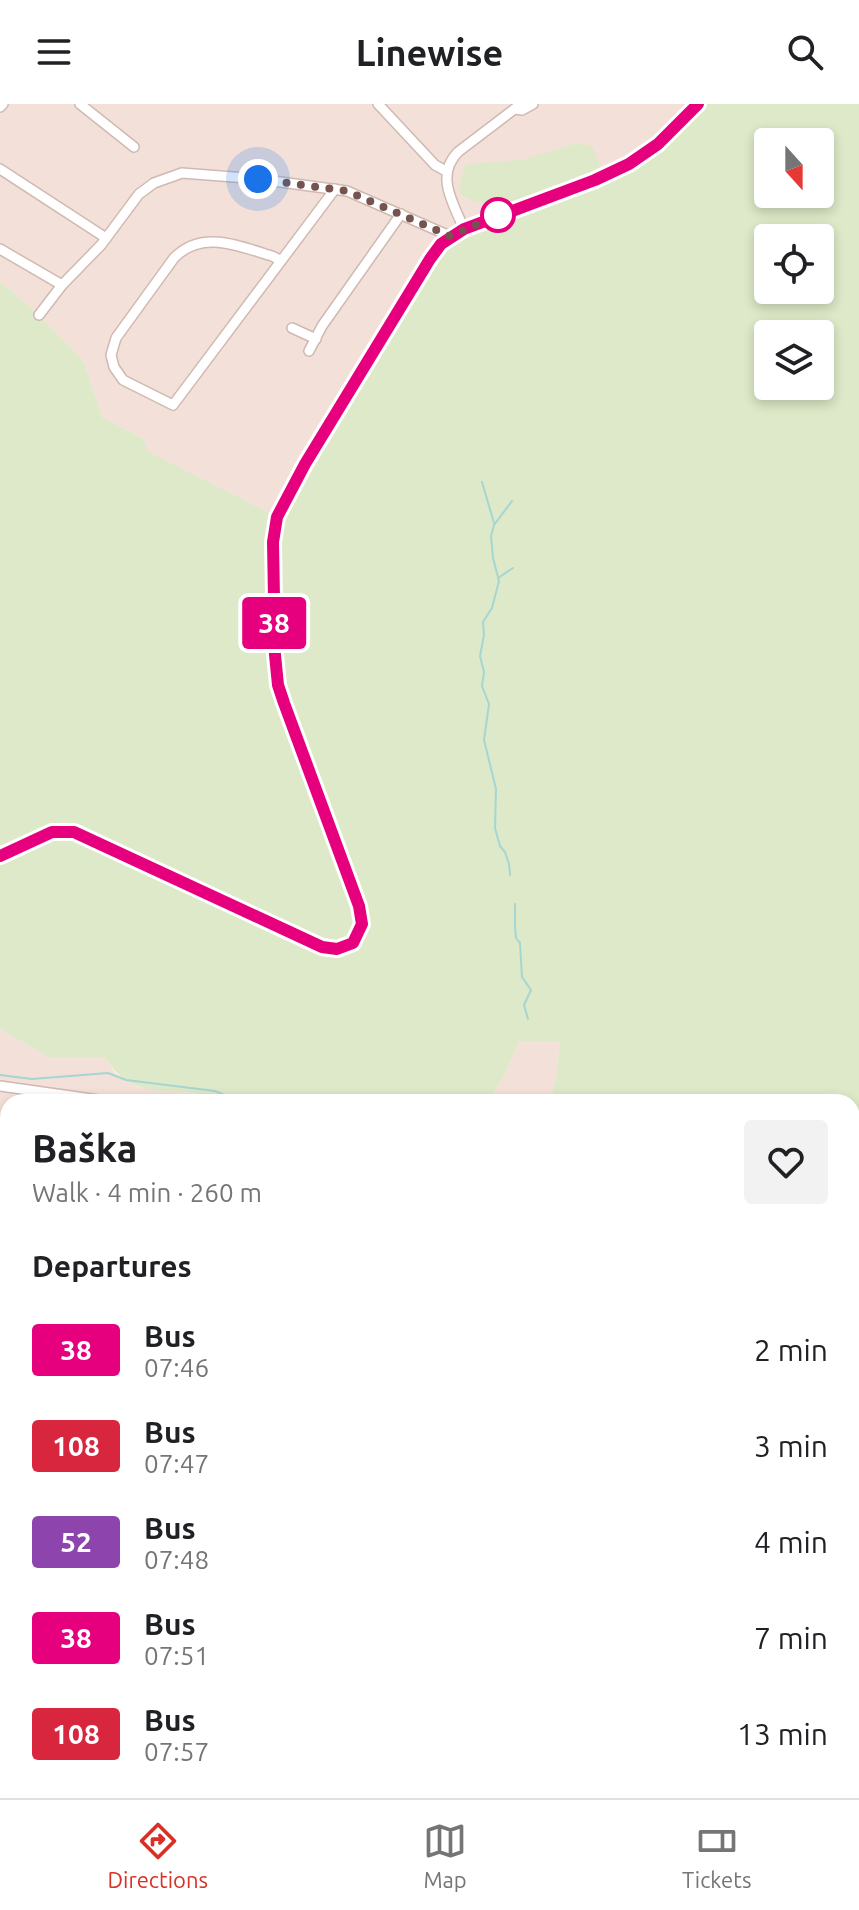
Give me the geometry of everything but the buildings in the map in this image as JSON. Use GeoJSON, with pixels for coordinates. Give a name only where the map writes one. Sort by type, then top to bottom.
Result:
{"type":"FeatureCollection","features":[{"type":"Feature","properties":{"kind":"street"},"geometry":{"type":"LineString","coordinates":[[80,104],[134,147]]}},
{"type":"Feature","properties":{"kind":"street"},"geometry":{"type":"LineString","coordinates":[[378,104],[435,165],[446,171]]}},
{"type":"Feature","properties":{"kind":"street"},"geometry":{"type":"LineString","coordinates":[[464,229],[447,187],[446,171],[458,152],[518,106],[522,110],[533,104]]}},
{"type":"Feature","properties":{"kind":"street"},"geometry":{"type":"LineString","coordinates":[[0,856],[52,832],[74,832],[322,947],[341,949],[357,938],[362,924],[359,906],[278,685],[274,525],[290,490],[368,359],[430,259],[450,236],[613,173],[658,144],[698,104]]}},
{"type":"Feature","properties":{"kind":"street"},"geometry":{"type":"LineString","coordinates":[[0,169],[106,238]]}},
{"type":"Feature","properties":{"kind":"street"},"geometry":{"type":"LineString","coordinates":[[39,315],[146,188],[182,173],[347,191],[450,236]]}},
{"type":"Feature","properties":{"kind":"street"},"geometry":{"type":"LineString","coordinates":[[280,260],[214,241],[198,242],[185,248],[174,258],[116,338],[111,355],[117,372],[127,383],[173,405],[335,189]]}},
{"type":"Feature","properties":{"kind":"street"},"geometry":{"type":"LineString","coordinates":[[309,351],[401,214]]}},
{"type":"Feature","properties":{"kind":"street"},"geometry":{"type":"LineString","coordinates":[[0,249],[62,285]]}},
{"type":"Feature","properties":{"kind":"street"},"geometry":{"type":"LineString","coordinates":[[292,328],[316,339]]}},
{"type":"Feature","properties":{"kind":"street"},"geometry":{"type":"LineString","coordinates":[[0,1086],[56,1094]]}},
{"type":"Feature","properties":{"kind":"shaded area"},"geometry":{"type":"Polygon","coordinates":[[[3,104],[698,104],[645,154],[503,220],[484,227],[463,229],[277,517],[146,451],[144,439],[102,417],[84,362],[39,315],[0,281],[0,107],[3,104]]]}},
{"type":"Feature","properties":{"kind":"shaded area"},"geometry":{"type":"Polygon","coordinates":[[[0,1029],[48,1057],[105,1057],[115,1073],[138,1087],[197,1094],[0,1094],[0,1029]]]}},
{"type":"Feature","properties":{"kind":"shaded area"},"geometry":{"type":"Polygon","coordinates":[[[519,1041],[560,1041],[552,1094],[492,1094],[519,1041]]]}},
{"type":"Feature","properties":{"kind":"green space"},"geometry":{"type":"Polygon","coordinates":[[[698,104],[859,104],[859,1094],[552,1094],[560,1041],[519,1041],[492,1094],[198,1094],[161,1091],[131,1083],[117,1073],[105,1057],[48,1057],[0,1029],[0,281],[39,315],[84,362],[102,417],[144,439],[147,451],[277,517],[441,244],[464,229],[484,227],[553,195],[629,164],[698,104]]]}},
{"type":"Feature","properties":{"kind":"green space"},"geometry":{"type":"Polygon","coordinates":[[[578,143],[592,146],[601,168],[511,201],[475,201],[461,194],[459,185],[466,164],[522,160],[578,143]]]}},
{"type":"Feature","properties":{"kind":"waterway"},"geometry":{"type":"LineString","coordinates":[[482,482],[494,523]]}},
{"type":"Feature","properties":{"kind":"waterway"},"geometry":{"type":"LineString","coordinates":[[510,875],[495,828],[496,789],[484,740],[489,704],[482,686],[484,672],[480,656],[483,622],[492,608],[499,581],[491,536],[494,525],[512,501]]}},
{"type":"Feature","properties":{"kind":"waterway"},"geometry":{"type":"LineString","coordinates":[[498,578],[513,568]]}},
{"type":"Feature","properties":{"kind":"waterway"},"geometry":{"type":"LineString","coordinates":[[515,904],[522,977],[531,990],[524,1005],[528,1019]]}},
{"type":"Feature","properties":{"kind":"waterway"},"geometry":{"type":"LineString","coordinates":[[0,1075],[32,1079],[108,1073],[126,1080],[222,1094]]}},
{"type":"Feature","properties":{"kind":"bus line","name":"38"},"geometry":{"type":"LineString","coordinates":[[0,856],[52,832],[74,832],[322,947],[337,949],[353,943],[362,924],[359,906],[278,685],[273,542],[274,525],[280,510],[360,372],[441,244],[450,236],[502,213],[613,173],[658,144],[698,104]]}},
{"type":"Feature","properties":{"kind":"route"},"geometry":{"type":"LineString","coordinates":[[258,179],[347,191],[450,236],[498,215]]}}]}
